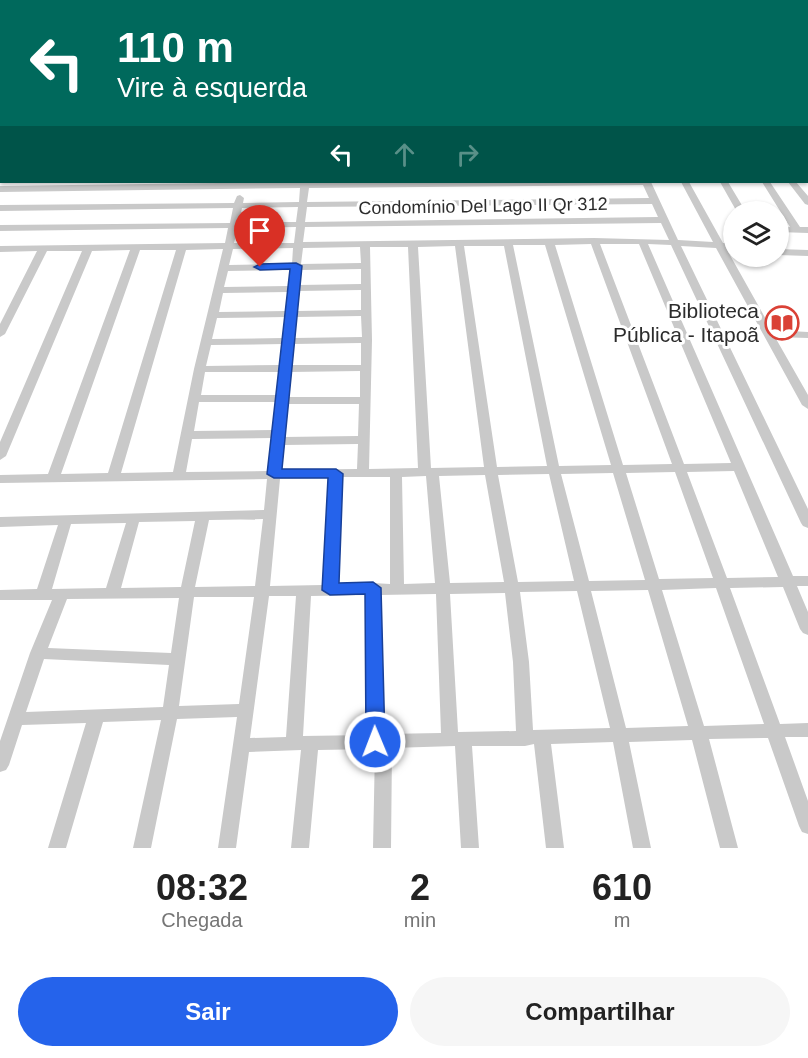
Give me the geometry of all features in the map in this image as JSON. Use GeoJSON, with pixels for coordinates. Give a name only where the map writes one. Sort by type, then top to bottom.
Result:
{"type":"FeatureCollection","features":[{"type":"Feature","properties":{"kind":"street"},"geometry":{"type":"LineString","coordinates":[[0,189],[304,183],[262,592],[227,848]]}},
{"type":"Feature","properties":{"kind":"street"},"geometry":{"type":"LineString","coordinates":[[647,183],[808,523]]}},
{"type":"Feature","properties":{"kind":"street"},"geometry":{"type":"LineString","coordinates":[[687,183],[808,405]]}},
{"type":"Feature","properties":{"kind":"street"},"geometry":{"type":"LineString","coordinates":[[725,183],[735,201]]}},
{"type":"Feature","properties":{"kind":"street"},"geometry":{"type":"LineString","coordinates":[[767,183],[797,230]]}},
{"type":"Feature","properties":{"kind":"street"},"geometry":{"type":"LineString","coordinates":[[793,183],[808,202]]}},
{"type":"Feature","properties":{"kind":"street"},"geometry":{"type":"LineString","coordinates":[[179,475],[200,369],[242,184]]}},
{"type":"Feature","properties":{"kind":"street"},"geometry":{"type":"LineString","coordinates":[[0,208],[656,201]]}},
{"type":"Feature","properties":{"kind":"street","name":"Condomínio Del Lago II Qr 312"},"geometry":{"type":"LineString","coordinates":[[0,228],[665,220]]}},
{"type":"Feature","properties":{"kind":"street"},"geometry":{"type":"LineString","coordinates":[[789,230],[808,230]]}},
{"type":"Feature","properties":{"kind":"street"},"geometry":{"type":"LineString","coordinates":[[0,249],[594,241],[675,241],[723,244]]}},
{"type":"Feature","properties":{"kind":"street"},"geometry":{"type":"LineString","coordinates":[[594,241],[722,582],[808,826]]}},
{"type":"Feature","properties":{"kind":"street"},"geometry":{"type":"LineString","coordinates":[[642,241],[808,629]]}},
{"type":"Feature","properties":{"kind":"street"},"geometry":{"type":"LineString","coordinates":[[507,242],[554,470],[620,737],[642,848]]}},
{"type":"Feature","properties":{"kind":"street"},"geometry":{"type":"LineString","coordinates":[[549,242],[699,735],[729,848]]}},
{"type":"Feature","properties":{"kind":"street"},"geometry":{"type":"LineString","coordinates":[[413,243],[429,472],[470,848]]}},
{"type":"Feature","properties":{"kind":"street"},"geometry":{"type":"LineString","coordinates":[[459,243],[491,471],[512,589],[533,739],[555,848]]}},
{"type":"Feature","properties":{"kind":"street"},"geometry":{"type":"LineString","coordinates":[[363,474],[368,340],[365,244]]}},
{"type":"Feature","properties":{"kind":"street"},"geometry":{"type":"LineString","coordinates":[[53,478],[136,247]]}},
{"type":"Feature","properties":{"kind":"street"},"geometry":{"type":"LineString","coordinates":[[113,477],[182,247]]}},
{"type":"Feature","properties":{"kind":"street"},"geometry":{"type":"LineString","coordinates":[[0,456],[88,248]]}},
{"type":"Feature","properties":{"kind":"street"},"geometry":{"type":"LineString","coordinates":[[0,334],[43,249]]}},
{"type":"Feature","properties":{"kind":"street"},"geometry":{"type":"LineString","coordinates":[[789,252],[808,253]]}},
{"type":"Feature","properties":{"kind":"street"},"geometry":{"type":"LineString","coordinates":[[223,268],[365,266]]}},
{"type":"Feature","properties":{"kind":"street"},"geometry":{"type":"LineString","coordinates":[[218,290],[367,287]]}},
{"type":"Feature","properties":{"kind":"street"},"geometry":{"type":"LineString","coordinates":[[213,315],[367,312]]}},
{"type":"Feature","properties":{"kind":"street"},"geometry":{"type":"LineString","coordinates":[[768,333],[808,334]]}},
{"type":"Feature","properties":{"kind":"street"},"geometry":{"type":"LineString","coordinates":[[206,342],[368,340]]}},
{"type":"Feature","properties":{"kind":"street"},"geometry":{"type":"LineString","coordinates":[[200,369],[366,368]]}},
{"type":"Feature","properties":{"kind":"street"},"geometry":{"type":"LineString","coordinates":[[195,399],[364,400]]}},
{"type":"Feature","properties":{"kind":"street"},"geometry":{"type":"LineString","coordinates":[[187,435],[364,440]]}},
{"type":"Feature","properties":{"kind":"street"},"geometry":{"type":"LineString","coordinates":[[0,479],[738,467]]}},
{"type":"Feature","properties":{"kind":"street"},"geometry":{"type":"LineString","coordinates":[[396,473],[397,587]]}},
{"type":"Feature","properties":{"kind":"street"},"geometry":{"type":"LineString","coordinates":[[330,590],[336,474]]}},
{"type":"Feature","properties":{"kind":"street"},"geometry":{"type":"LineString","coordinates":[[0,522],[269,514]]}},
{"type":"Feature","properties":{"kind":"street"},"geometry":{"type":"LineString","coordinates":[[142,848],[170,715],[189,594],[190,573],[203,516]]}},
{"type":"Feature","properties":{"kind":"street"},"geometry":{"type":"LineString","coordinates":[[112,594],[134,518]]}},
{"type":"Feature","properties":{"kind":"street"},"geometry":{"type":"LineString","coordinates":[[43,594],[66,520]]}},
{"type":"Feature","properties":{"kind":"street"},"geometry":{"type":"LineString","coordinates":[[0,595],[189,594],[397,587],[512,589],[808,581]]}},
{"type":"Feature","properties":{"kind":"street"},"geometry":{"type":"LineString","coordinates":[[373,588],[382,848]]}},
{"type":"Feature","properties":{"kind":"street"},"geometry":{"type":"LineString","coordinates":[[300,848],[304,591]]}},
{"type":"Feature","properties":{"kind":"street"},"geometry":{"type":"LineString","coordinates":[[0,765],[38,653],[62,594]]}},
{"type":"Feature","properties":{"kind":"street"},"geometry":{"type":"LineString","coordinates":[[38,653],[179,659]]}},
{"type":"Feature","properties":{"kind":"street"},"geometry":{"type":"LineString","coordinates":[[15,719],[96,718],[246,711]]}},
{"type":"Feature","properties":{"kind":"street"},"geometry":{"type":"LineString","coordinates":[[57,848],[96,718]]}},
{"type":"Feature","properties":{"kind":"street"},"geometry":{"type":"LineString","coordinates":[[242,745],[699,735],[808,730]]}},
{"type":"Feature","properties":{"kind":"place","name":"Biblioteca Pública - Itapoã"},"geometry":{"type":"Point","coordinates":[782,323]}},
{"type":"Feature","properties":{"kind":"route"},"geometry":{"type":"LineString","coordinates":[[260,267],[296,266],[274,474],[336,474],[330,590],[373,588],[375,742]]}}]}
